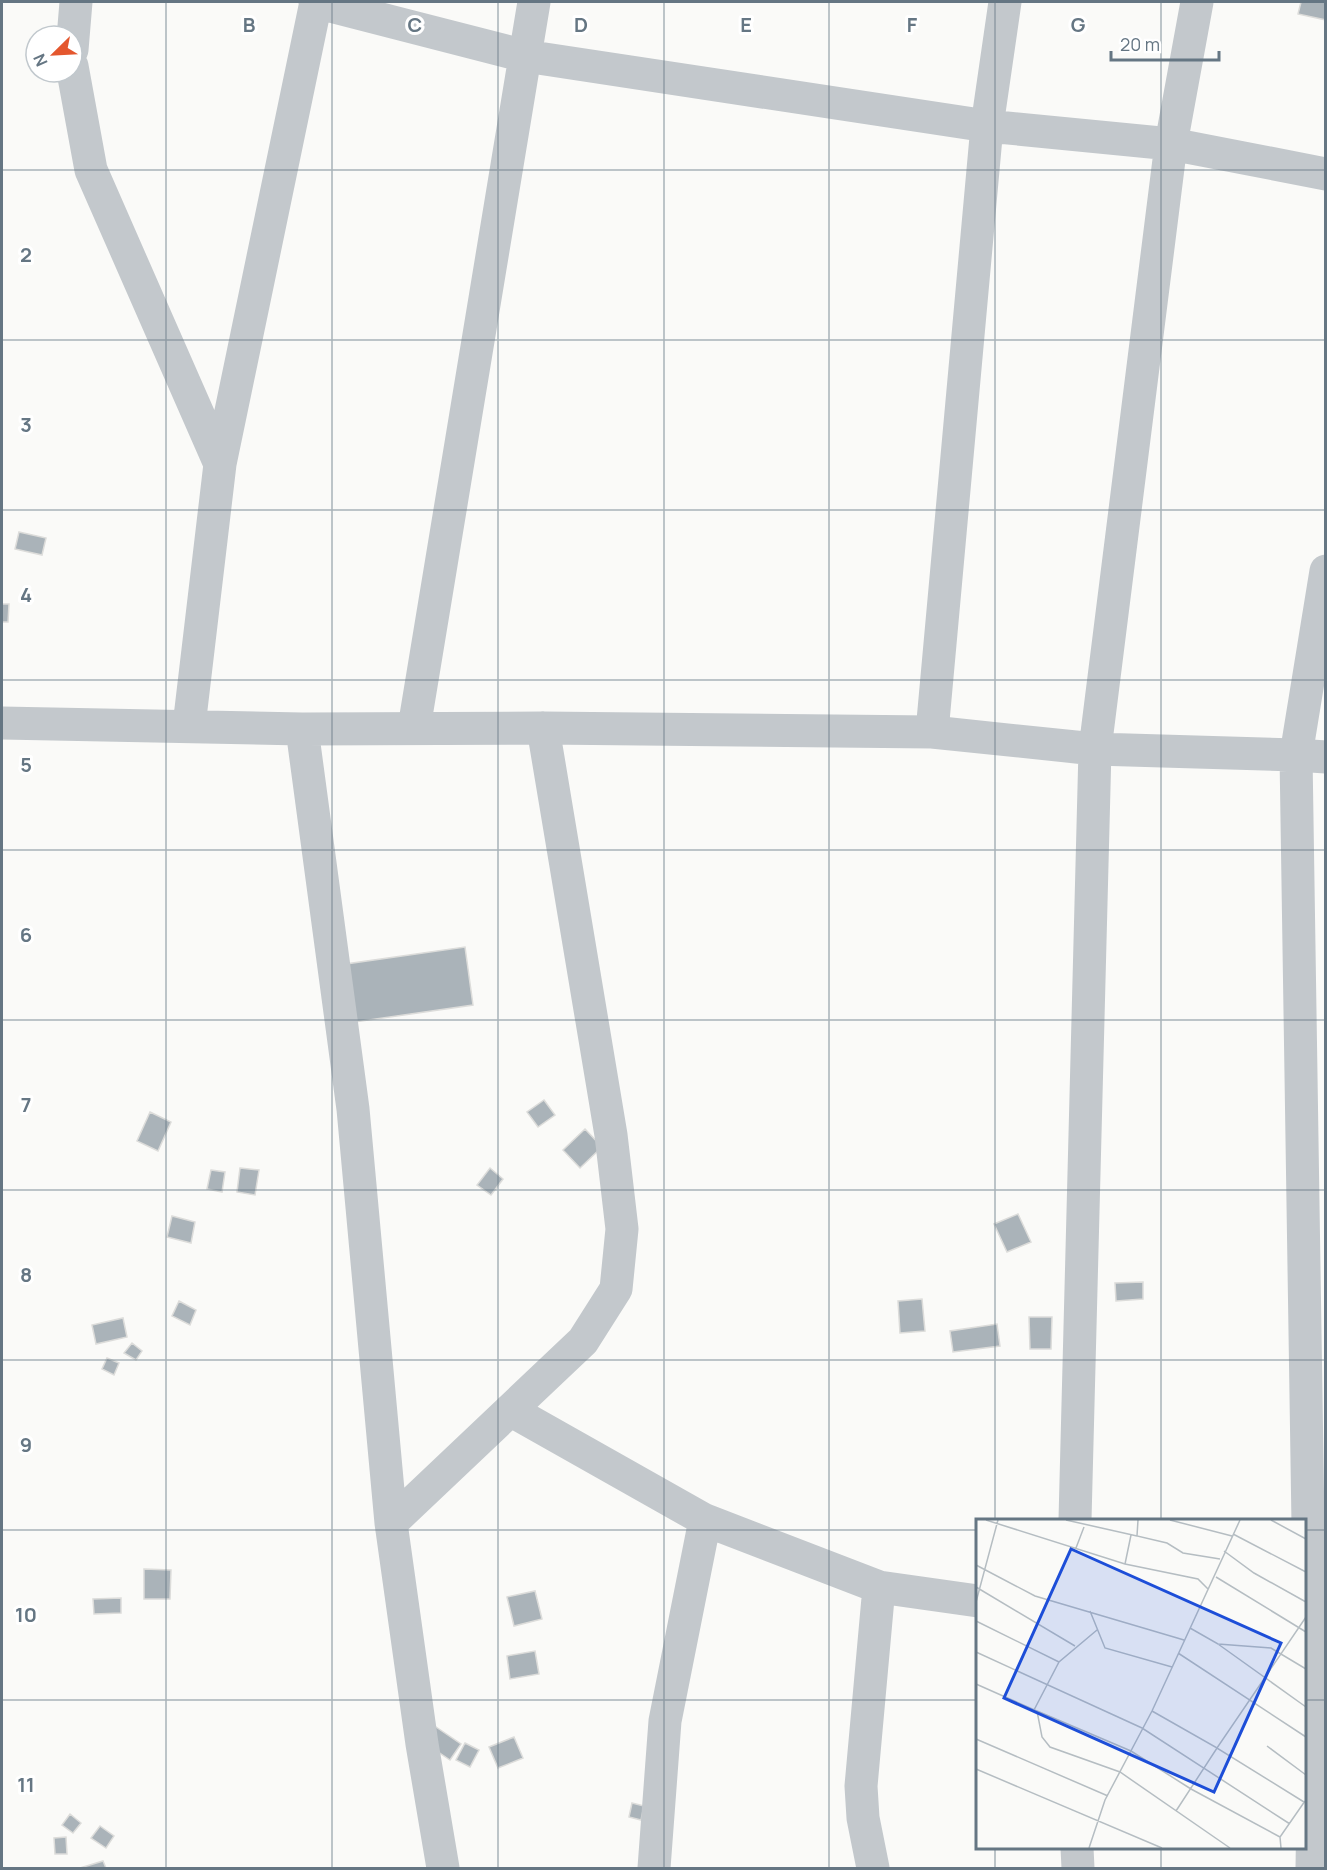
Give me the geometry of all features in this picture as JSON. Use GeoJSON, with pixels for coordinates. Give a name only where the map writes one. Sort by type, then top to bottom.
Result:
{"type":"FeatureCollection","features":[{"type":"Feature","properties":{"kind":"street"},"geometry":{"type":"LineString","coordinates":[[74,24],[76,2]]}},
{"type":"Feature","properties":{"kind":"street"},"geometry":{"type":"LineString","coordinates":[[189,726],[220,465],[316,2],[525,56],[987,126],[1172,144],[1326,174]]}},
{"type":"Feature","properties":{"kind":"street"},"geometry":{"type":"LineString","coordinates":[[414,728],[534,2]]}},
{"type":"Feature","properties":{"kind":"street"},"geometry":{"type":"LineString","coordinates":[[932,732],[987,126],[1005,2]]}},
{"type":"Feature","properties":{"kind":"street"},"geometry":{"type":"LineString","coordinates":[[1075,1519],[1095,749],[1172,144],[1197,2]]}},
{"type":"Feature","properties":{"kind":"street"},"geometry":{"type":"LineString","coordinates":[[75,84],[91,170],[220,465]]}},
{"type":"Feature","properties":{"kind":"street"},"geometry":{"type":"LineString","coordinates":[[1312,1869],[1314,1599],[1311,756],[1326,571]]}},
{"type":"Feature","properties":{"kind":"street"},"geometry":{"type":"LineString","coordinates":[[2,723],[302,729],[543,728],[932,732],[1095,749],[1311,756]]}},
{"type":"Feature","properties":{"kind":"street"},"geometry":{"type":"LineString","coordinates":[[391,1523],[583,1341],[616,1289],[622,1229],[611,1135],[543,728]]}},
{"type":"Feature","properties":{"kind":"street"},"geometry":{"type":"LineString","coordinates":[[302,729],[353,1109],[391,1523],[422,1744],[443,1869]]}},
{"type":"Feature","properties":{"kind":"street"},"geometry":{"type":"LineString","coordinates":[[510,1410],[705,1520],[879,1587],[976,1601]]}},
{"type":"Feature","properties":{"kind":"street"},"geometry":{"type":"LineString","coordinates":[[654,1869],[665,1720],[705,1520]]}},
{"type":"Feature","properties":{"kind":"street"},"geometry":{"type":"LineString","coordinates":[[873,1869],[863,1818],[861,1786],[879,1587]]}},
{"type":"Feature","properties":{"kind":"street"},"geometry":{"type":"LineString","coordinates":[[1077,1849],[1078,1869]]}},
{"type":"Feature","properties":{"kind":"building"},"geometry":{"type":"Polygon","coordinates":[[[1301,2],[1326,2],[1326,20],[1298,14],[1301,2]]]}},
{"type":"Feature","properties":{"kind":"building"},"geometry":{"type":"Polygon","coordinates":[[[19,532],[46,538],[42,555],[15,549],[19,532]]]}},
{"type":"Feature","properties":{"kind":"building"},"geometry":{"type":"Polygon","coordinates":[[[2,604],[9,604],[8,622],[2,622],[2,604]]]}},
{"type":"Feature","properties":{"kind":"building"},"geometry":{"type":"Polygon","coordinates":[[[465,947],[473,1005],[355,1022],[346,964],[465,947]]]}},
{"type":"Feature","properties":{"kind":"building"},"geometry":{"type":"Polygon","coordinates":[[[544,1100],[555,1115],[538,1127],[527,1112],[544,1100]]]}},
{"type":"Feature","properties":{"kind":"building"},"geometry":{"type":"Polygon","coordinates":[[[150,1112],[171,1122],[158,1151],[137,1141],[150,1112]]]}},
{"type":"Feature","properties":{"kind":"building"},"geometry":{"type":"Polygon","coordinates":[[[585,1129],[602,1147],[580,1168],[563,1150],[585,1129]]]}},
{"type":"Feature","properties":{"kind":"building"},"geometry":{"type":"Polygon","coordinates":[[[240,1168],[259,1170],[255,1195],[237,1192],[240,1168]]]}},
{"type":"Feature","properties":{"kind":"building"},"geometry":{"type":"Polygon","coordinates":[[[490,1168],[503,1179],[491,1195],[477,1185],[490,1168]]]}},
{"type":"Feature","properties":{"kind":"building"},"geometry":{"type":"Polygon","coordinates":[[[211,1170],[225,1172],[222,1192],[207,1189],[211,1170]]]}},
{"type":"Feature","properties":{"kind":"building"},"geometry":{"type":"Polygon","coordinates":[[[1018,1214],[1031,1242],[1007,1252],[994,1224],[1018,1214]]]}},
{"type":"Feature","properties":{"kind":"building"},"geometry":{"type":"Polygon","coordinates":[[[172,1216],[195,1222],[191,1243],[167,1237],[172,1216]]]}},
{"type":"Feature","properties":{"kind":"building"},"geometry":{"type":"Polygon","coordinates":[[[1143,1282],[1143,1299],[1116,1301],[1115,1283],[1143,1282]]]}},
{"type":"Feature","properties":{"kind":"building"},"geometry":{"type":"Polygon","coordinates":[[[922,1299],[925,1331],[900,1333],[898,1301],[922,1299]]]}},
{"type":"Feature","properties":{"kind":"building"},"geometry":{"type":"Polygon","coordinates":[[[179,1301],[196,1310],[190,1325],[172,1316],[179,1301]]]}},
{"type":"Feature","properties":{"kind":"building"},"geometry":{"type":"Polygon","coordinates":[[[1029,1317],[1052,1317],[1051,1349],[1030,1349],[1029,1317]]]}},
{"type":"Feature","properties":{"kind":"building"},"geometry":{"type":"Polygon","coordinates":[[[123,1318],[127,1337],[96,1344],[92,1325],[123,1318]]]}},
{"type":"Feature","properties":{"kind":"building"},"geometry":{"type":"Polygon","coordinates":[[[997,1324],[1000,1346],[953,1352],[950,1331],[997,1324]]]}},
{"type":"Feature","properties":{"kind":"building"},"geometry":{"type":"Polygon","coordinates":[[[132,1343],[142,1351],[136,1360],[124,1353],[132,1343]]]}},
{"type":"Feature","properties":{"kind":"building"},"geometry":{"type":"Polygon","coordinates":[[[107,1358],[119,1363],[114,1375],[102,1369],[107,1358]]]}},
{"type":"Feature","properties":{"kind":"building"},"geometry":{"type":"Polygon","coordinates":[[[144,1569],[171,1570],[170,1599],[144,1599],[144,1569]]]}},
{"type":"Feature","properties":{"kind":"building"},"geometry":{"type":"Polygon","coordinates":[[[535,1591],[542,1619],[514,1626],[507,1597],[535,1591]]]}},
{"type":"Feature","properties":{"kind":"building"},"geometry":{"type":"Polygon","coordinates":[[[121,1598],[121,1613],[94,1614],[93,1599],[121,1598]]]}},
{"type":"Feature","properties":{"kind":"building"},"geometry":{"type":"Polygon","coordinates":[[[535,1651],[539,1674],[510,1679],[507,1656],[535,1651]]]}},
{"type":"Feature","properties":{"kind":"building"},"geometry":{"type":"Polygon","coordinates":[[[436,1727],[461,1744],[450,1760],[425,1743],[436,1727]]]}},
{"type":"Feature","properties":{"kind":"building"},"geometry":{"type":"Polygon","coordinates":[[[514,1737],[523,1758],[498,1768],[489,1747],[514,1737]]]}},
{"type":"Feature","properties":{"kind":"building"},"geometry":{"type":"Polygon","coordinates":[[[465,1743],[479,1750],[470,1767],[456,1760],[465,1743]]]}},
{"type":"Feature","properties":{"kind":"building"},"geometry":{"type":"Polygon","coordinates":[[[632,1803],[644,1806],[641,1820],[629,1817],[632,1803]]]}},
{"type":"Feature","properties":{"kind":"building"},"geometry":{"type":"Polygon","coordinates":[[[70,1814],[81,1823],[73,1833],[62,1825],[70,1814]]]}},
{"type":"Feature","properties":{"kind":"building"},"geometry":{"type":"Polygon","coordinates":[[[100,1826],[114,1836],[106,1848],[91,1838],[100,1826]]]}},
{"type":"Feature","properties":{"kind":"building"},"geometry":{"type":"Polygon","coordinates":[[[66,1837],[67,1854],[55,1854],[54,1838],[66,1837]]]}},
{"type":"Feature","properties":{"kind":"building"},"geometry":{"type":"Polygon","coordinates":[[[103,1861],[106,1868],[80,1868],[103,1861]]]}}]}
